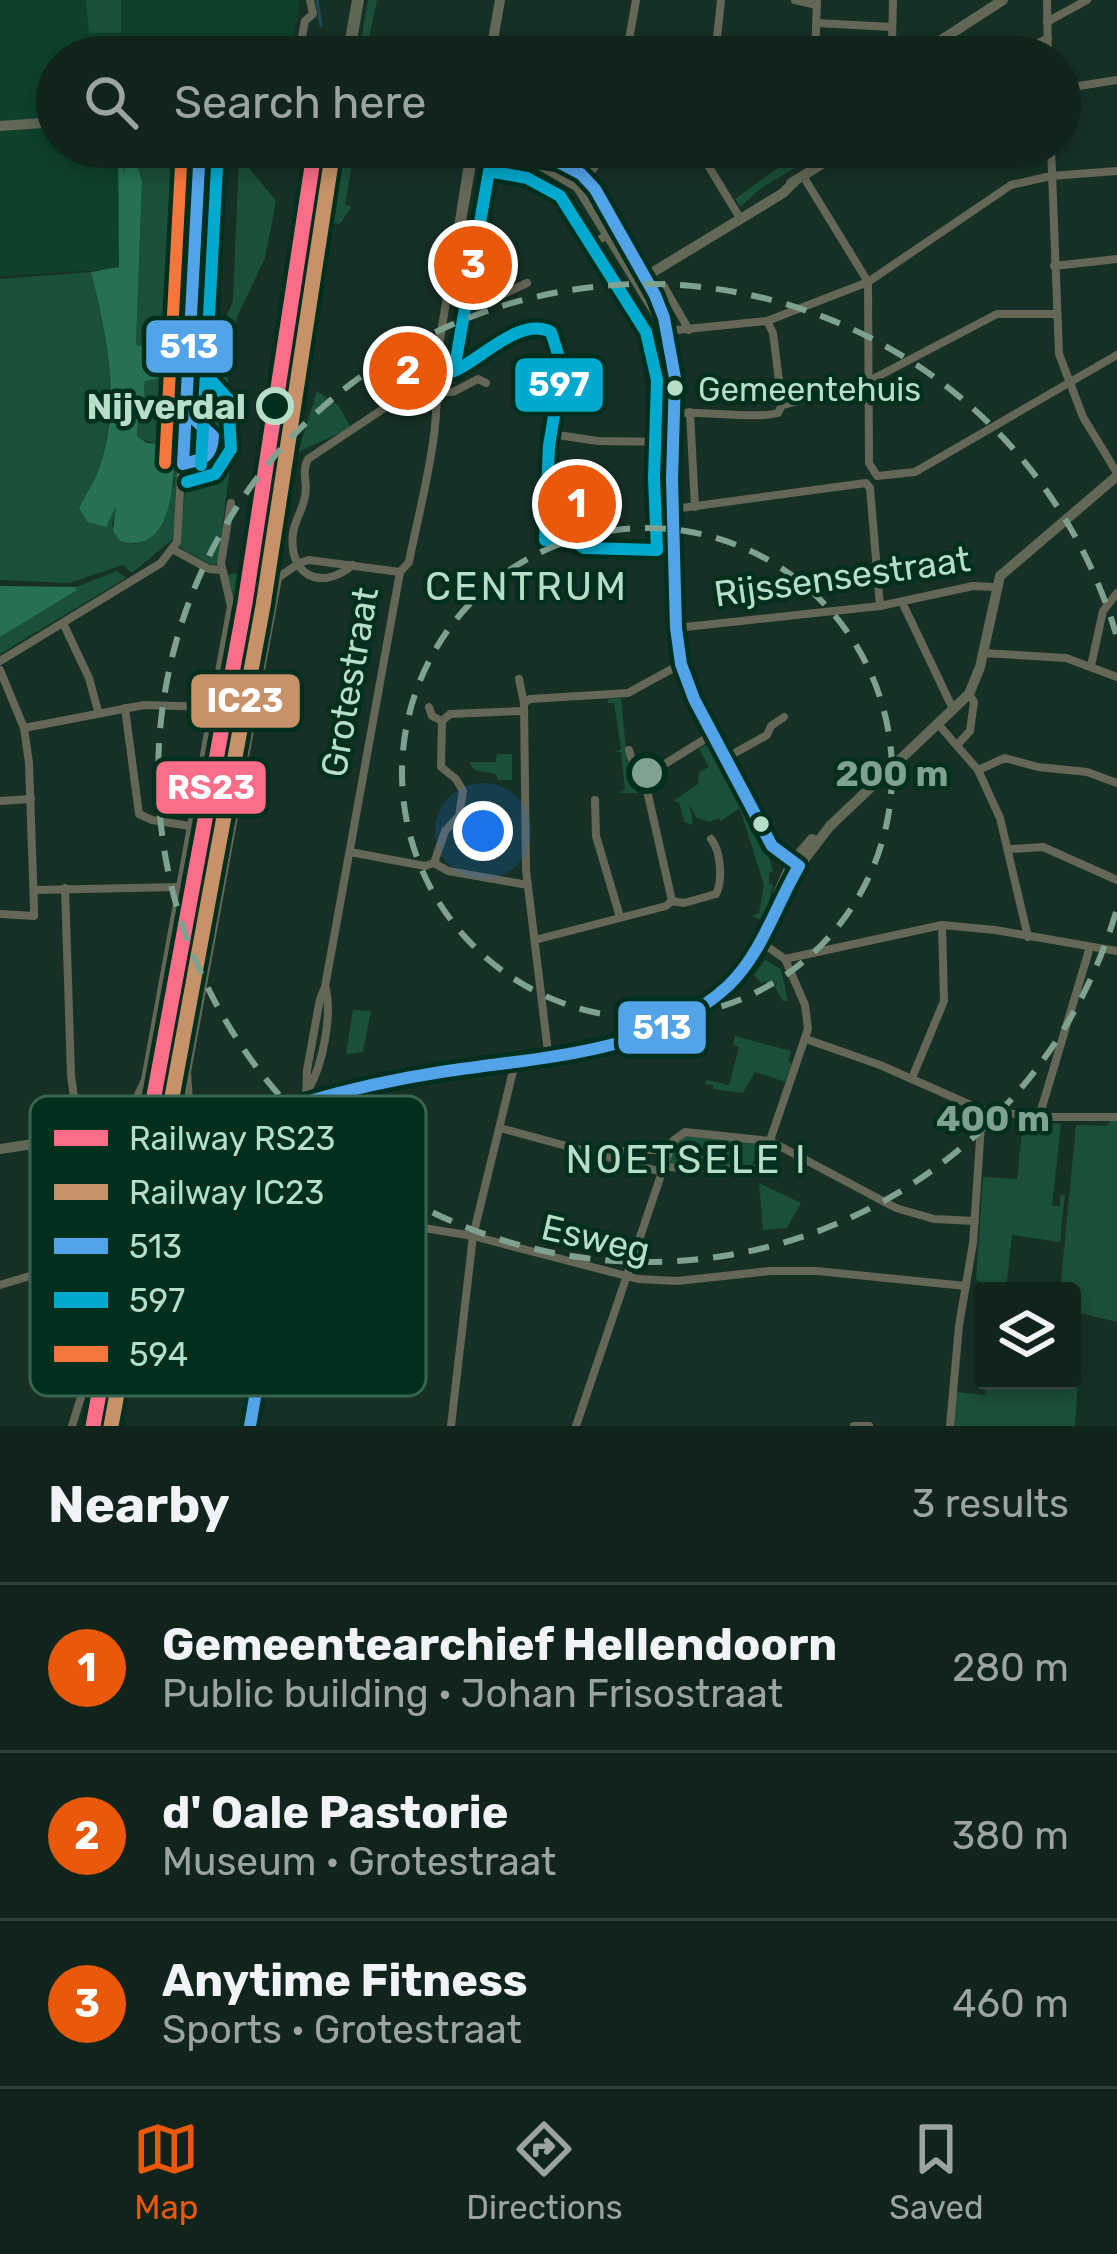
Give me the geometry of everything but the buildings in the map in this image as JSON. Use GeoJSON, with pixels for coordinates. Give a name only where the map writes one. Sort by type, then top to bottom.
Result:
{"type":"FeatureCollection","features":[{"type":"Feature","properties":{"kind":"main road"},"geometry":{"type":"LineString","coordinates":[[348,36],[354,0]]}},
{"type":"Feature","properties":{"kind":"main road"},"geometry":{"type":"LineString","coordinates":[[269,551],[308,345],[329,168]]}},
{"type":"Feature","properties":{"kind":"main road"},"geometry":{"type":"LineString","coordinates":[[110,1426],[115,1396]]}},
{"type":"Feature","properties":{"kind":"street"},"geometry":{"type":"LineString","coordinates":[[302,36],[305,21],[313,14],[310,0]]}},
{"type":"Feature","properties":{"kind":"street"},"geometry":{"type":"LineString","coordinates":[[494,36],[500,0]]}},
{"type":"Feature","properties":{"kind":"street"},"geometry":{"type":"LineString","coordinates":[[630,36],[636,0]]}},
{"type":"Feature","properties":{"kind":"street"},"geometry":{"type":"LineString","coordinates":[[717,36],[721,0]]}},
{"type":"Feature","properties":{"kind":"street"},"geometry":{"type":"LineString","coordinates":[[795,0],[817,2],[816,36]]}},
{"type":"Feature","properties":{"kind":"street"},"geometry":{"type":"LineString","coordinates":[[893,0],[894,36]]}},
{"type":"Feature","properties":{"kind":"street"},"geometry":{"type":"LineString","coordinates":[[946,36],[1003,0]]}},
{"type":"Feature","properties":{"kind":"street"},"geometry":{"type":"LineString","coordinates":[[1047,0],[1048,36]]}},
{"type":"Feature","properties":{"kind":"street"},"geometry":{"type":"LineString","coordinates":[[1047,22],[1087,0]]}},
{"type":"Feature","properties":{"kind":"street"},"geometry":{"type":"LineString","coordinates":[[817,23],[892,27]]}},
{"type":"Feature","properties":{"kind":"street"},"geometry":{"type":"LineString","coordinates":[[1081,85],[1117,80]]}},
{"type":"Feature","properties":{"kind":"street"},"geometry":{"type":"LineString","coordinates":[[0,126],[36,123]]}},
{"type":"Feature","properties":{"kind":"street"},"geometry":{"type":"LineString","coordinates":[[0,914],[34,916],[32,799],[24,728],[0,665],[161,563],[179,534],[199,168]]}},
{"type":"Feature","properties":{"kind":"street","name":"Grotestraat"},"geometry":{"type":"LineString","coordinates":[[306,1096],[400,572],[409,562],[440,392],[434,371],[467,168]]}},
{"type":"Feature","properties":{"kind":"street"},"geometry":{"type":"LineString","coordinates":[[565,168],[582,183],[662,310],[674,372],[676,628],[681,664],[694,699],[772,846],[795,864]]}},
{"type":"Feature","properties":{"kind":"street"},"geometry":{"type":"LineString","coordinates":[[582,183],[594,168]]}},
{"type":"Feature","properties":{"kind":"street"},"geometry":{"type":"LineString","coordinates":[[710,168],[740,218]]}},
{"type":"Feature","properties":{"kind":"street"},"geometry":{"type":"LineString","coordinates":[[639,274],[783,193],[815,168]]}},
{"type":"Feature","properties":{"kind":"street"},"geometry":{"type":"LineString","coordinates":[[1052,168],[1056,342],[1087,424],[1117,474]]}},
{"type":"Feature","properties":{"kind":"street"},"geometry":{"type":"LineString","coordinates":[[666,331],[767,321],[868,282],[998,191],[1052,176],[1117,171]]}},
{"type":"Feature","properties":{"kind":"street"},"geometry":{"type":"LineString","coordinates":[[798,179],[868,282],[869,464],[874,475],[915,472],[1117,355]]}},
{"type":"Feature","properties":{"kind":"street"},"geometry":{"type":"LineString","coordinates":[[590,245],[613,232]]}},
{"type":"Feature","properties":{"kind":"street"},"geometry":{"type":"LineString","coordinates":[[1054,266],[1117,259]]}},
{"type":"Feature","properties":{"kind":"street"},"geometry":{"type":"LineString","coordinates":[[448,289],[499,296],[527,283]]}},
{"type":"Feature","properties":{"kind":"street"},"geometry":{"type":"LineString","coordinates":[[663,285],[689,330]]}},
{"type":"Feature","properties":{"kind":"street"},"geometry":{"type":"LineString","coordinates":[[782,405],[869,386],[997,314],[1055,314]]}},
{"type":"Feature","properties":{"kind":"street"},"geometry":{"type":"LineString","coordinates":[[674,412],[778,413],[782,405],[773,333],[767,321]]}},
{"type":"Feature","properties":{"kind":"street"},"geometry":{"type":"LineString","coordinates":[[440,392],[453,392],[475,379],[486,383]]}},
{"type":"Feature","properties":{"kind":"street","name":"Grotestraat"},"geometry":{"type":"LineString","coordinates":[[299,562],[292,538],[305,495],[303,471],[308,459],[410,391],[440,392]]}},
{"type":"Feature","properties":{"kind":"street"},"geometry":{"type":"LineString","coordinates":[[689,412],[694,506]]}},
{"type":"Feature","properties":{"kind":"street"},"geometry":{"type":"LineString","coordinates":[[551,434],[598,441],[673,442]]}},
{"type":"Feature","properties":{"kind":"street","name":"Rijssensestraat"},"geometry":{"type":"LineString","coordinates":[[676,628],[902,602],[974,586],[995,587],[1000,576],[1117,474]]}},
{"type":"Feature","properties":{"kind":"street"},"geometry":{"type":"LineString","coordinates":[[674,509],[866,483],[880,605]]}},
{"type":"Feature","properties":{"kind":"street"},"geometry":{"type":"LineString","coordinates":[[139,1096],[232,601],[221,570],[231,503]]}},
{"type":"Feature","properties":{"kind":"street"},"geometry":{"type":"LineString","coordinates":[[173,550],[209,569],[221,570]]}},
{"type":"Feature","properties":{"kind":"street"},"geometry":{"type":"LineString","coordinates":[[299,562],[312,577],[322,580],[335,579],[354,564]]}},
{"type":"Feature","properties":{"kind":"street"},"geometry":{"type":"LineString","coordinates":[[189,1096],[187,1072],[277,582],[299,562],[400,572]]}},
{"type":"Feature","properties":{"kind":"street"},"geometry":{"type":"LineString","coordinates":[[306,1096],[645,1034],[696,1011],[728,986],[762,944],[795,864],[968,694],[983,653],[995,587]]}},
{"type":"Feature","properties":{"kind":"street"},"geometry":{"type":"LineString","coordinates":[[1090,666],[1102,611],[1117,592]]}},
{"type":"Feature","properties":{"kind":"street"},"geometry":{"type":"LineString","coordinates":[[902,602],[954,711]]}},
{"type":"Feature","properties":{"kind":"street"},"geometry":{"type":"LineString","coordinates":[[63,623],[89,678],[98,711]]}},
{"type":"Feature","properties":{"kind":"street"},"geometry":{"type":"LineString","coordinates":[[983,653],[1063,657],[1117,677]]}},
{"type":"Feature","properties":{"kind":"street"},"geometry":{"type":"LineString","coordinates":[[434,863],[445,831],[459,816],[463,791],[441,767],[442,721],[450,714],[524,707],[530,699],[622,694],[681,664]]}},
{"type":"Feature","properties":{"kind":"street"},"geometry":{"type":"LineString","coordinates":[[519,679],[524,707],[528,885],[548,1054]]}},
{"type":"Feature","properties":{"kind":"street"},"geometry":{"type":"LineString","coordinates":[[957,745],[972,727],[974,701],[968,694]]}},
{"type":"Feature","properties":{"kind":"street"},"geometry":{"type":"LineString","coordinates":[[24,728],[98,711],[164,704],[212,707]]}},
{"type":"Feature","properties":{"kind":"street"},"geometry":{"type":"LineString","coordinates":[[430,707],[432,716],[442,721]]}},
{"type":"Feature","properties":{"kind":"street"},"geometry":{"type":"LineString","coordinates":[[125,708],[139,814],[191,826]]}},
{"type":"Feature","properties":{"kind":"street"},"geometry":{"type":"LineString","coordinates":[[726,758],[767,736],[771,726],[784,717]]}},
{"type":"Feature","properties":{"kind":"street"},"geometry":{"type":"LineString","coordinates":[[938,724],[978,770],[1010,849],[1028,938]]}},
{"type":"Feature","properties":{"kind":"street"},"geometry":{"type":"LineString","coordinates":[[644,776],[712,734]]}},
{"type":"Feature","properties":{"kind":"street"},"geometry":{"type":"LineString","coordinates":[[628,750],[634,767],[644,776]]}},
{"type":"Feature","properties":{"kind":"street"},"geometry":{"type":"LineString","coordinates":[[978,770],[1005,758],[1058,771],[1087,772],[1117,783]]}},
{"type":"Feature","properties":{"kind":"street"},"geometry":{"type":"LineString","coordinates":[[644,776],[672,901]]}},
{"type":"Feature","properties":{"kind":"street"},"geometry":{"type":"LineString","coordinates":[[0,801],[32,799]]}},
{"type":"Feature","properties":{"kind":"street"},"geometry":{"type":"LineString","coordinates":[[596,800],[596,836],[620,917]]}},
{"type":"Feature","properties":{"kind":"street"},"geometry":{"type":"LineString","coordinates":[[535,940],[719,891],[718,848],[711,839]]}},
{"type":"Feature","properties":{"kind":"street"},"geometry":{"type":"LineString","coordinates":[[1010,849],[1043,848],[1117,880]]}},
{"type":"Feature","properties":{"kind":"street"},"geometry":{"type":"LineString","coordinates":[[350,852],[422,866],[434,863],[448,871],[528,885]]}},
{"type":"Feature","properties":{"kind":"street"},"geometry":{"type":"LineString","coordinates":[[34,890],[179,886]]}},
{"type":"Feature","properties":{"kind":"street"},"geometry":{"type":"LineString","coordinates":[[64,888],[74,1096]]}},
{"type":"Feature","properties":{"kind":"street"},"geometry":{"type":"LineString","coordinates":[[912,1078],[944,1001],[942,926]]}},
{"type":"Feature","properties":{"kind":"street"},"geometry":{"type":"LineString","coordinates":[[785,958],[942,926],[1117,951]]}},
{"type":"Feature","properties":{"kind":"street"},"geometry":{"type":"LineString","coordinates":[[500,1128],[663,1169],[759,1168],[806,1040],[805,1005],[785,958],[762,944]]}},
{"type":"Feature","properties":{"kind":"street"},"geometry":{"type":"LineString","coordinates":[[1039,1117],[1090,947]]}},
{"type":"Feature","properties":{"kind":"street"},"geometry":{"type":"LineString","coordinates":[[645,1034],[652,1044],[701,1038],[704,1032],[696,1011]]}},
{"type":"Feature","properties":{"kind":"street"},"geometry":{"type":"LineString","coordinates":[[806,1040],[912,1078],[982,1110],[1039,1117],[1117,1117]]}},
{"type":"Feature","properties":{"kind":"street"},"geometry":{"type":"LineString","coordinates":[[451,1426],[473,1236],[513,1070],[511,1060]]}},
{"type":"Feature","properties":{"kind":"street"},"geometry":{"type":"LineString","coordinates":[[950,1426],[975,1221],[982,1110]]}},
{"type":"Feature","properties":{"kind":"street"},"geometry":{"type":"LineString","coordinates":[[577,1426],[669,1150],[685,1132],[770,1141],[896,1208],[934,1219],[975,1221]]}},
{"type":"Feature","properties":{"kind":"street"},"geometry":{"type":"LineString","coordinates":[[0,1149],[30,1142]]}},
{"type":"Feature","properties":{"kind":"street"},"geometry":{"type":"LineString","coordinates":[[619,1160],[626,1150],[669,1150]]}},
{"type":"Feature","properties":{"kind":"street","name":"Esweg"},"geometry":{"type":"LineString","coordinates":[[426,1228],[473,1236],[625,1277],[676,1281],[817,1271],[966,1286]]}},
{"type":"Feature","properties":{"kind":"street"},"geometry":{"type":"LineString","coordinates":[[0,1285],[30,1276]]}},
{"type":"Feature","properties":{"kind":"street"},"geometry":{"type":"LineString","coordinates":[[72,1426],[81,1396]]}},
{"type":"Feature","properties":{"kind":"street","name":"Grotestraat"},"geometry":{"type":"LineString","coordinates":[[250,1426],[255,1396]]}},
{"type":"Feature","properties":{"kind":"street"},"geometry":{"type":"LineString","coordinates":[[854,1426],[869,1426]]}},
{"type":"Feature","properties":{"kind":"shaded area"},"geometry":{"type":"Polygon","coordinates":[[[0,0],[300,0],[294,36],[36,36],[36,168],[121,168],[120,269],[0,276],[0,0]]]}},
{"type":"Feature","properties":{"kind":"shaded area"},"geometry":{"type":"Polygon","coordinates":[[[86,0],[121,0],[121,33],[89,33],[86,0]]]}},
{"type":"Feature","properties":{"kind":"shaded area"},"geometry":{"type":"Polygon","coordinates":[[[368,0],[377,0],[369,36],[362,36],[368,0]]]}},
{"type":"Feature","properties":{"kind":"shaded area"},"geometry":{"type":"Polygon","coordinates":[[[118,168],[123,168],[123,173],[124,168],[138,168],[142,181],[136,345],[163,351],[174,362],[166,377],[145,381],[137,436],[147,443],[165,444],[175,453],[166,515],[150,538],[137,543],[120,541],[113,531],[116,506],[106,527],[87,522],[79,508],[100,466],[110,418],[106,345],[91,272],[119,267],[118,168]]]}},
{"type":"Feature","properties":{"kind":"shaded area"},"geometry":{"type":"Polygon","coordinates":[[[130,168],[196,168],[173,539],[132,573],[123,565],[69,583],[0,580],[0,279],[91,272],[106,344],[110,393],[100,466],[79,508],[87,522],[117,506],[112,525],[120,541],[136,544],[174,485],[175,452],[137,436],[144,381],[170,356],[136,346],[142,181],[130,168]]]}},
{"type":"Feature","properties":{"kind":"shaded area"},"geometry":{"type":"Polygon","coordinates":[[[238,168],[249,168],[276,201],[265,258],[229,346],[216,342],[233,301],[238,168]]]}},
{"type":"Feature","properties":{"kind":"shaded area"},"geometry":{"type":"Polygon","coordinates":[[[341,168],[352,168],[345,204],[351,207],[340,224],[333,223],[341,168]]]}},
{"type":"Feature","properties":{"kind":"shaded area"},"geometry":{"type":"Polygon","coordinates":[[[778,168],[794,168],[740,207],[735,199],[778,168]]]}},
{"type":"Feature","properties":{"kind":"shaded area"},"geometry":{"type":"Polygon","coordinates":[[[227,364],[232,451],[218,562],[213,566],[179,547],[187,474],[215,456],[215,414],[205,375],[227,364]]]}},
{"type":"Feature","properties":{"kind":"shaded area"},"geometry":{"type":"Polygon","coordinates":[[[317,391],[339,406],[351,428],[298,452],[317,391]]]}},
{"type":"Feature","properties":{"kind":"shaded area"},"geometry":{"type":"Polygon","coordinates":[[[285,569],[278,574],[184,1096],[140,1096],[234,603],[229,574],[285,569]]]}},
{"type":"Feature","properties":{"kind":"shaded area"},"geometry":{"type":"Polygon","coordinates":[[[117,571],[126,578],[0,654],[0,637],[75,592],[76,587],[117,571]]]}},
{"type":"Feature","properties":{"kind":"shaded area"},"geometry":{"type":"Polygon","coordinates":[[[0,586],[76,587],[76,591],[0,637],[0,586]]]}},
{"type":"Feature","properties":{"kind":"shaded area"},"geometry":{"type":"Polygon","coordinates":[[[621,698],[627,761],[639,777],[638,793],[619,793],[625,790],[621,752],[615,752],[621,749],[614,703],[608,699],[621,698]]]}},
{"type":"Feature","properties":{"kind":"shaded area"},"geometry":{"type":"Polygon","coordinates":[[[712,747],[731,780],[771,863],[769,883],[773,885],[764,921],[752,916],[759,913],[764,885],[741,812],[738,809],[721,821],[709,822],[696,817],[689,804],[690,825],[684,821],[679,802],[687,803],[673,801],[698,784],[699,772],[709,767],[699,749],[712,747]]]}},
{"type":"Feature","properties":{"kind":"shaded area"},"geometry":{"type":"Polygon","coordinates":[[[497,754],[512,754],[512,780],[474,770],[469,762],[496,762],[497,754]]]}},
{"type":"Feature","properties":{"kind":"shaded area"},"geometry":{"type":"Polygon","coordinates":[[[765,960],[781,969],[788,1001],[783,1001],[775,987],[778,982],[772,986],[773,979],[768,985],[764,980],[762,984],[754,975],[765,960]]]}},
{"type":"Feature","properties":{"kind":"shaded area"},"geometry":{"type":"Polygon","coordinates":[[[353,1010],[371,1011],[363,1052],[346,1054],[353,1010]]]}},
{"type":"Feature","properties":{"kind":"shaded area"},"geometry":{"type":"Polygon","coordinates":[[[735,1036],[791,1051],[785,1082],[755,1072],[743,1093],[705,1084],[706,1080],[729,1085],[739,1047],[733,1045],[735,1036]]]}},
{"type":"Feature","properties":{"kind":"shaded area"},"geometry":{"type":"Polygon","coordinates":[[[1110,1120],[1117,1120],[1117,1322],[1081,1313],[1081,1282],[1061,1282],[1076,1125],[1108,1126],[1110,1120]]]}},
{"type":"Feature","properties":{"kind":"shaded area"},"geometry":{"type":"Polygon","coordinates":[[[1023,1121],[1061,1124],[1052,1206],[1060,1206],[1060,1196],[1065,1194],[1060,1242],[1012,1235],[1007,1282],[976,1280],[983,1177],[1017,1179],[1023,1121]]]}},
{"type":"Feature","properties":{"kind":"shaded area"},"geometry":{"type":"Polygon","coordinates":[[[687,1134],[756,1141],[761,1150],[751,1166],[672,1165],[669,1161],[676,1142],[687,1134]]]}},
{"type":"Feature","properties":{"kind":"shaded area"},"geometry":{"type":"Polygon","coordinates":[[[759,1183],[801,1203],[787,1228],[763,1230],[759,1183]]]}},
{"type":"Feature","properties":{"kind":"shaded area"},"geometry":{"type":"Polygon","coordinates":[[[986,1390],[1077,1390],[1075,1426],[953,1426],[957,1392],[985,1395],[986,1390]]]}},
{"type":"Feature","properties":{"kind":"waterway"},"geometry":{"type":"LineString","coordinates":[[317,0],[321,26]]}},
{"type":"Feature","properties":{"kind":"tunnel"},"geometry":{"type":"LineString","coordinates":[[165,1096],[265,552]]}},
{"type":"Feature","properties":{"kind":"rail line","name":"RS23"},"geometry":{"type":"LineString","coordinates":[[154,1096],[245,603],[312,168]]}},
{"type":"Feature","properties":{"kind":"rail line","name":"IC23"},"geometry":{"type":"LineString","coordinates":[[172,1096],[263,606],[330,168]]}},
{"type":"Feature","properties":{"kind":"rail line","name":"RS23"},"geometry":{"type":"LineString","coordinates":[[93,1426],[99,1396]]}},
{"type":"Feature","properties":{"kind":"rail line","name":"IC23"},"geometry":{"type":"LineString","coordinates":[[111,1426],[117,1396]]}},
{"type":"Feature","properties":{"kind":"transit line","name":"594"},"geometry":{"type":"LineString","coordinates":[[165,463],[181,168]]}},
{"type":"Feature","properties":{"kind":"transit line","name":"513"},"geometry":{"type":"LineString","coordinates":[[186,412],[213,436],[205,456],[183,464],[199,168]]}},
{"type":"Feature","properties":{"kind":"transit line","name":"597"},"geometry":{"type":"LineString","coordinates":[[201,465],[217,168]]}},
{"type":"Feature","properties":{"kind":"transit line","name":"513"},"geometry":{"type":"LineString","coordinates":[[329,1096],[407,1078],[593,1049],[666,1026],[699,1008],[741,972],[799,866],[772,846],[694,699],[681,664],[672,479],[675,378],[664,318],[595,189],[570,168]]}},
{"type":"Feature","properties":{"kind":"transit line","name":"597"},"geometry":{"type":"LineString","coordinates":[[489,171],[527,178],[560,196],[646,332],[657,380],[657,550],[584,548],[575,542],[545,540],[549,446],[562,367],[551,332],[539,329],[514,334],[454,371],[489,171]]}},
{"type":"Feature","properties":{"kind":"transit line","name":"597"},"geometry":{"type":"LineString","coordinates":[[187,482],[215,474],[231,449],[228,399],[200,368]]}},
{"type":"Feature","properties":{"kind":"transit line","name":"513"},"geometry":{"type":"LineString","coordinates":[[250,1426],[255,1396]]}},
{"type":"Feature","properties":{"kind":"place","name":"Anytime Fitness"},"geometry":{"type":"Point","coordinates":[473,265]}},
{"type":"Feature","properties":{"kind":"place","name":"d' Oale Pastorie"},"geometry":{"type":"Point","coordinates":[408,371]}},
{"type":"Feature","properties":{"kind":"place","name":"Gemeentehuis"},"geometry":{"type":"Point","coordinates":[675,388]}},
{"type":"Feature","properties":{"kind":"place","name":"Nijverdal"},"geometry":{"type":"Point","coordinates":[275,406]}},
{"type":"Feature","properties":{"kind":"place","name":"Gemeentearchief Hellendoorn"},"geometry":{"type":"Point","coordinates":[577,504]}},
{"type":"Feature","properties":{"kind":"district","name":"CENTRUM"},"geometry":{"type":"Point","coordinates":[527,586]}},
{"type":"Feature","properties":{"kind":"district","name":"NOETSELE I"},"geometry":{"type":"Point","coordinates":[687,1159]}}]}
